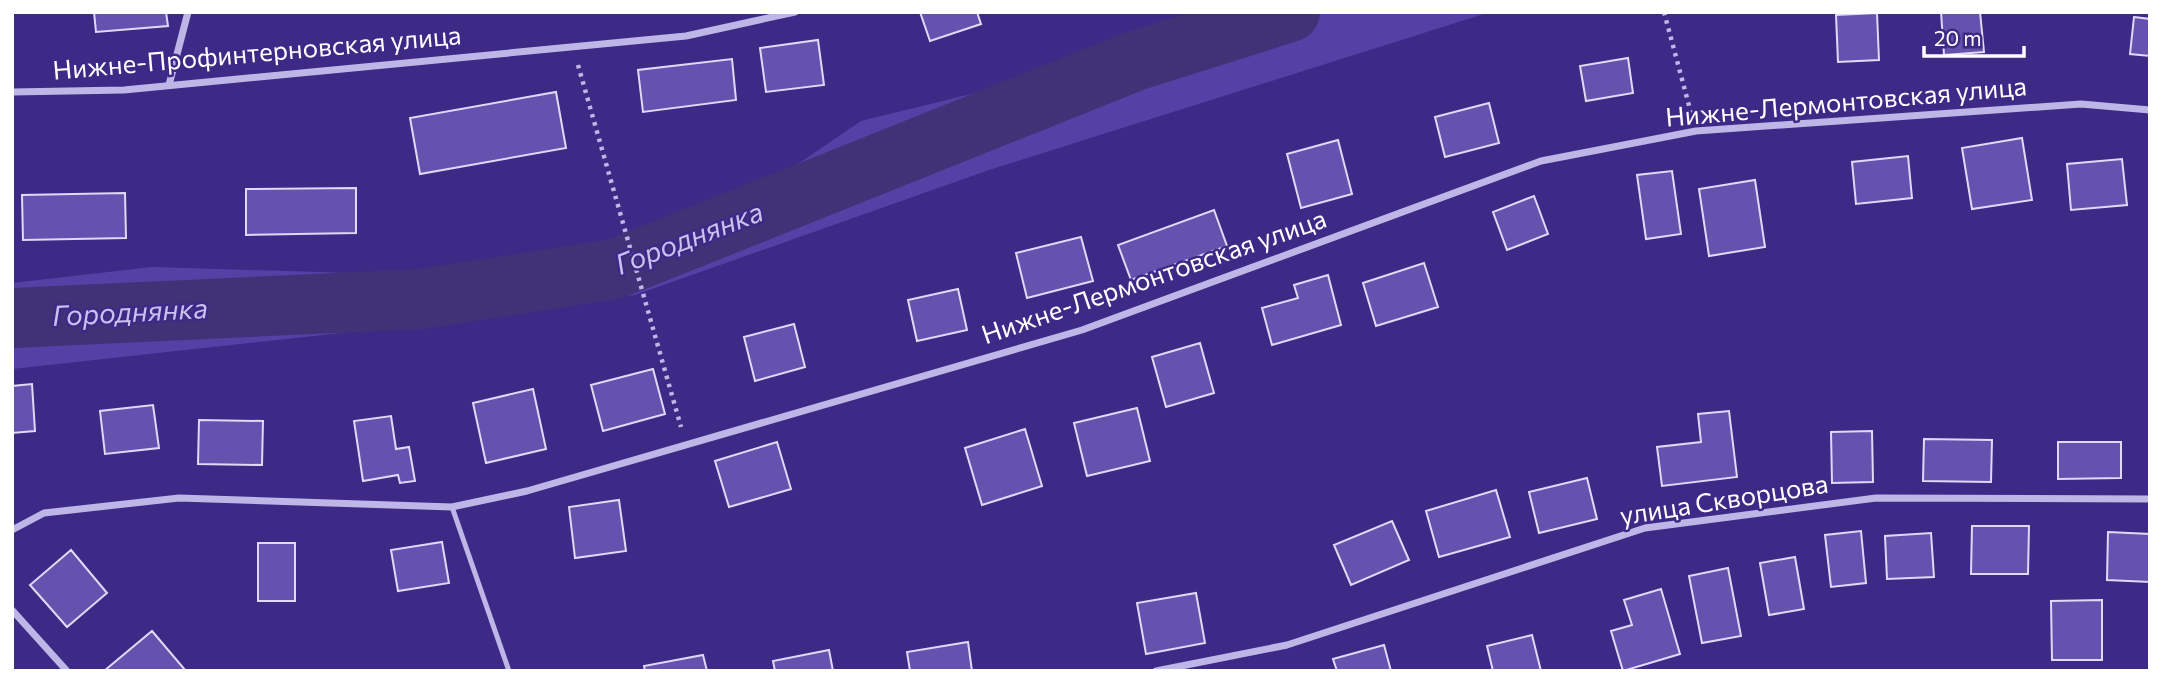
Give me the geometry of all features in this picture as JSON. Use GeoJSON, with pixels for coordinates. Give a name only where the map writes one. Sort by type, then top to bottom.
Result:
{"type":"FeatureCollection","features":[{"type":"Feature","properties":{"kind":"street"},"geometry":{"type":"LineString","coordinates":[[169,85],[188,12]]}},
{"type":"Feature","properties":{"kind":"street","name":"Нижне-Профинтерновская улица"},"geometry":{"type":"LineString","coordinates":[[12,92],[124,90],[686,36],[795,12]]}},
{"type":"Feature","properties":{"kind":"street","name":"Нижне-Лермонтовская улица"},"geometry":{"type":"LineString","coordinates":[[12,530],[44,513],[179,499],[452,507],[527,491],[1082,330],[1541,161],[1696,131],[2081,104],[2150,110]]}},
{"type":"Feature","properties":{"kind":"street","name":"улица Скворцова"},"geometry":{"type":"LineString","coordinates":[[1156,671],[1287,645],[1645,528],[1876,498],[2150,499]]}},
{"type":"Feature","properties":{"kind":"street"},"geometry":{"type":"LineString","coordinates":[[12,610],[67,671]]}},
{"type":"Feature","properties":{"kind":"lane"},"geometry":{"type":"LineString","coordinates":[[452,507],[509,671]]}},
{"type":"Feature","properties":{"kind":"path"},"geometry":{"type":"LineString","coordinates":[[1664,12],[1696,131]]}},
{"type":"Feature","properties":{"kind":"path"},"geometry":{"type":"LineString","coordinates":[[573,47],[686,445]]}},
{"type":"Feature","properties":{"kind":"shaded area"},"geometry":{"type":"Polygon","coordinates":[[[1257,12],[1490,12],[989,170],[635,295],[386,328],[12,369],[12,283],[152,267],[481,277],[732,209],[861,121],[1032,79],[1257,12]]]}},
{"type":"Feature","properties":{"kind":"building"},"geometry":{"type":"Polygon","coordinates":[[[94,12],[166,12],[168,26],[96,32],[94,12]]]}},
{"type":"Feature","properties":{"kind":"building"},"geometry":{"type":"Polygon","coordinates":[[[920,12],[977,12],[981,24],[930,41],[920,12]]]}},
{"type":"Feature","properties":{"kind":"building"},"geometry":{"type":"Polygon","coordinates":[[[1941,12],[1980,12],[1984,52],[1944,55],[1941,12]]]}},
{"type":"Feature","properties":{"kind":"building"},"geometry":{"type":"Polygon","coordinates":[[[1877,13],[1879,60],[1838,62],[1836,15],[1877,13]]]}},
{"type":"Feature","properties":{"kind":"building"},"geometry":{"type":"Polygon","coordinates":[[[2134,17],[2150,19],[2150,56],[2130,54],[2134,17]]]}},
{"type":"Feature","properties":{"kind":"building"},"geometry":{"type":"Polygon","coordinates":[[[818,40],[824,85],[766,92],[760,48],[818,40]]]}},
{"type":"Feature","properties":{"kind":"building"},"geometry":{"type":"Polygon","coordinates":[[[1628,58],[1633,93],[1586,101],[1580,66],[1628,58]]]}},
{"type":"Feature","properties":{"kind":"building"},"geometry":{"type":"Polygon","coordinates":[[[732,59],[736,100],[643,112],[638,70],[732,59]]]}},
{"type":"Feature","properties":{"kind":"building"},"geometry":{"type":"Polygon","coordinates":[[[556,92],[566,148],[420,174],[410,118],[556,92]]]}},
{"type":"Feature","properties":{"kind":"building"},"geometry":{"type":"Polygon","coordinates":[[[1489,103],[1499,143],[1445,157],[1435,117],[1489,103]]]}},
{"type":"Feature","properties":{"kind":"building"},"geometry":{"type":"Polygon","coordinates":[[[2022,138],[2032,200],[1972,209],[1962,148],[2022,138]]]}},
{"type":"Feature","properties":{"kind":"building"},"geometry":{"type":"Polygon","coordinates":[[[1338,140],[1352,194],[1301,208],[1287,154],[1338,140]]]}},
{"type":"Feature","properties":{"kind":"building"},"geometry":{"type":"Polygon","coordinates":[[[1908,156],[1912,198],[1856,204],[1852,162],[1908,156]]]}},
{"type":"Feature","properties":{"kind":"building"},"geometry":{"type":"Polygon","coordinates":[[[2122,159],[2127,205],[2071,210],[2067,164],[2122,159]]]}},
{"type":"Feature","properties":{"kind":"building"},"geometry":{"type":"Polygon","coordinates":[[[1672,171],[1681,234],[1646,239],[1637,175],[1672,171]]]}},
{"type":"Feature","properties":{"kind":"building"},"geometry":{"type":"Polygon","coordinates":[[[1755,180],[1765,247],[1709,256],[1699,189],[1755,180]]]}},
{"type":"Feature","properties":{"kind":"building"},"geometry":{"type":"Polygon","coordinates":[[[356,188],[356,233],[246,235],[246,189],[356,188]]]}},
{"type":"Feature","properties":{"kind":"building"},"geometry":{"type":"Polygon","coordinates":[[[125,193],[126,238],[23,240],[22,195],[125,193]]]}},
{"type":"Feature","properties":{"kind":"building"},"geometry":{"type":"Polygon","coordinates":[[[1534,196],[1548,234],[1507,250],[1493,212],[1534,196]]]}},
{"type":"Feature","properties":{"kind":"building"},"geometry":{"type":"Polygon","coordinates":[[[1214,210],[1227,246],[1131,280],[1118,245],[1214,210]]]}},
{"type":"Feature","properties":{"kind":"building"},"geometry":{"type":"Polygon","coordinates":[[[1081,237],[1093,281],[1027,298],[1016,253],[1081,237]]]}},
{"type":"Feature","properties":{"kind":"building"},"geometry":{"type":"Polygon","coordinates":[[[1424,263],[1438,307],[1376,326],[1363,283],[1424,263]]]}},
{"type":"Feature","properties":{"kind":"building"},"geometry":{"type":"Polygon","coordinates":[[[1328,275],[1341,325],[1272,345],[1262,308],[1298,298],[1294,285],[1328,275]]]}},
{"type":"Feature","properties":{"kind":"building"},"geometry":{"type":"Polygon","coordinates":[[[958,289],[967,330],[917,341],[908,300],[958,289]]]}},
{"type":"Feature","properties":{"kind":"building"},"geometry":{"type":"Polygon","coordinates":[[[794,324],[805,367],[755,381],[744,337],[794,324]]]}},
{"type":"Feature","properties":{"kind":"building"},"geometry":{"type":"Polygon","coordinates":[[[1200,343],[1214,393],[1166,407],[1152,357],[1200,343]]]}},
{"type":"Feature","properties":{"kind":"building"},"geometry":{"type":"Polygon","coordinates":[[[653,369],[665,414],[603,431],[591,385],[653,369]]]}},
{"type":"Feature","properties":{"kind":"building"},"geometry":{"type":"Polygon","coordinates":[[[32,384],[35,431],[12,433],[12,386],[32,384]]]}},
{"type":"Feature","properties":{"kind":"building"},"geometry":{"type":"Polygon","coordinates":[[[533,389],[546,449],[486,463],[473,403],[533,389]]]}},
{"type":"Feature","properties":{"kind":"building"},"geometry":{"type":"Polygon","coordinates":[[[153,405],[159,448],[105,454],[100,411],[153,405]]]}},
{"type":"Feature","properties":{"kind":"building"},"geometry":{"type":"Polygon","coordinates":[[[1137,408],[1150,461],[1087,476],[1074,423],[1137,408]]]}},
{"type":"Feature","properties":{"kind":"building"},"geometry":{"type":"Polygon","coordinates":[[[1729,411],[1737,477],[1662,486],[1657,447],[1701,442],[1698,414],[1729,411]]]}},
{"type":"Feature","properties":{"kind":"building"},"geometry":{"type":"Polygon","coordinates":[[[391,416],[396,449],[409,447],[415,481],[400,483],[398,475],[363,481],[354,421],[391,416]]]}},
{"type":"Feature","properties":{"kind":"building"},"geometry":{"type":"Polygon","coordinates":[[[199,420],[263,421],[262,465],[198,464],[199,420]]]}},
{"type":"Feature","properties":{"kind":"building"},"geometry":{"type":"Polygon","coordinates":[[[1025,429],[1042,486],[982,505],[965,448],[1025,429]]]}},
{"type":"Feature","properties":{"kind":"building"},"geometry":{"type":"Polygon","coordinates":[[[1872,431],[1873,482],[1832,483],[1831,432],[1872,431]]]}},
{"type":"Feature","properties":{"kind":"building"},"geometry":{"type":"Polygon","coordinates":[[[1924,439],[1992,440],[1991,482],[1923,481],[1924,439]]]}},
{"type":"Feature","properties":{"kind":"building"},"geometry":{"type":"Polygon","coordinates":[[[777,442],[791,489],[729,507],[715,461],[777,442]]]}},
{"type":"Feature","properties":{"kind":"building"},"geometry":{"type":"Polygon","coordinates":[[[2058,442],[2121,442],[2121,478],[2058,479],[2058,442]]]}},
{"type":"Feature","properties":{"kind":"building"},"geometry":{"type":"Polygon","coordinates":[[[1587,478],[1597,519],[1539,533],[1529,492],[1587,478]]]}},
{"type":"Feature","properties":{"kind":"building"},"geometry":{"type":"Polygon","coordinates":[[[1496,490],[1510,537],[1439,557],[1426,511],[1496,490]]]}},
{"type":"Feature","properties":{"kind":"building"},"geometry":{"type":"Polygon","coordinates":[[[619,500],[626,551],[575,558],[569,507],[619,500]]]}},
{"type":"Feature","properties":{"kind":"building"},"geometry":{"type":"Polygon","coordinates":[[[1392,521],[1409,560],[1351,585],[1334,545],[1392,521]]]}},
{"type":"Feature","properties":{"kind":"building"},"geometry":{"type":"Polygon","coordinates":[[[1972,526],[2029,526],[2028,574],[1971,574],[1972,526]]]}},
{"type":"Feature","properties":{"kind":"building"},"geometry":{"type":"Polygon","coordinates":[[[1861,531],[1866,583],[1831,587],[1825,535],[1861,531]]]}},
{"type":"Feature","properties":{"kind":"building"},"geometry":{"type":"Polygon","coordinates":[[[2108,532],[2150,534],[2150,582],[2107,580],[2108,532]]]}},
{"type":"Feature","properties":{"kind":"building"},"geometry":{"type":"Polygon","coordinates":[[[1931,533],[1934,577],[1887,579],[1885,536],[1931,533]]]}},
{"type":"Feature","properties":{"kind":"building"},"geometry":{"type":"Polygon","coordinates":[[[442,542],[449,583],[398,591],[391,550],[442,542]]]}},
{"type":"Feature","properties":{"kind":"building"},"geometry":{"type":"Polygon","coordinates":[[[258,543],[295,543],[295,601],[258,601],[258,543]]]}},
{"type":"Feature","properties":{"kind":"building"},"geometry":{"type":"Polygon","coordinates":[[[71,550],[107,593],[67,627],[30,585],[71,550]]]}},
{"type":"Feature","properties":{"kind":"building"},"geometry":{"type":"Polygon","coordinates":[[[1795,557],[1804,609],[1769,615],[1760,563],[1795,557]]]}},
{"type":"Feature","properties":{"kind":"building"},"geometry":{"type":"Polygon","coordinates":[[[1728,568],[1741,636],[1702,643],[1689,576],[1728,568]]]}},
{"type":"Feature","properties":{"kind":"building"},"geometry":{"type":"Polygon","coordinates":[[[1661,589],[1680,654],[1623,671],[1611,631],[1632,625],[1624,600],[1661,589]]]}},
{"type":"Feature","properties":{"kind":"building"},"geometry":{"type":"Polygon","coordinates":[[[1196,593],[1205,643],[1146,654],[1137,603],[1196,593]]]}},
{"type":"Feature","properties":{"kind":"building"},"geometry":{"type":"Polygon","coordinates":[[[2102,600],[2102,660],[2052,660],[2051,601],[2102,600]]]}},
{"type":"Feature","properties":{"kind":"building"},"geometry":{"type":"Polygon","coordinates":[[[152,631],[186,671],[104,671],[152,631]]]}},
{"type":"Feature","properties":{"kind":"building"},"geometry":{"type":"Polygon","coordinates":[[[1532,635],[1541,671],[1493,671],[1487,646],[1532,635]]]}},
{"type":"Feature","properties":{"kind":"building"},"geometry":{"type":"Polygon","coordinates":[[[968,642],[972,671],[910,671],[907,652],[968,642]]]}},
{"type":"Feature","properties":{"kind":"building"},"geometry":{"type":"Polygon","coordinates":[[[1384,645],[1391,671],[1337,671],[1333,659],[1384,645]]]}},
{"type":"Feature","properties":{"kind":"building"},"geometry":{"type":"Polygon","coordinates":[[[829,650],[833,671],[775,671],[773,661],[829,650]]]}},
{"type":"Feature","properties":{"kind":"building"},"geometry":{"type":"Polygon","coordinates":[[[703,655],[707,671],[645,671],[644,666],[703,655]]]}},
{"type":"Feature","properties":{"kind":"waterway","name":"Городнянка"},"geometry":{"type":"LineString","coordinates":[[12,318],[421,299],[615,269],[1135,61],[1290,12]]}}]}
